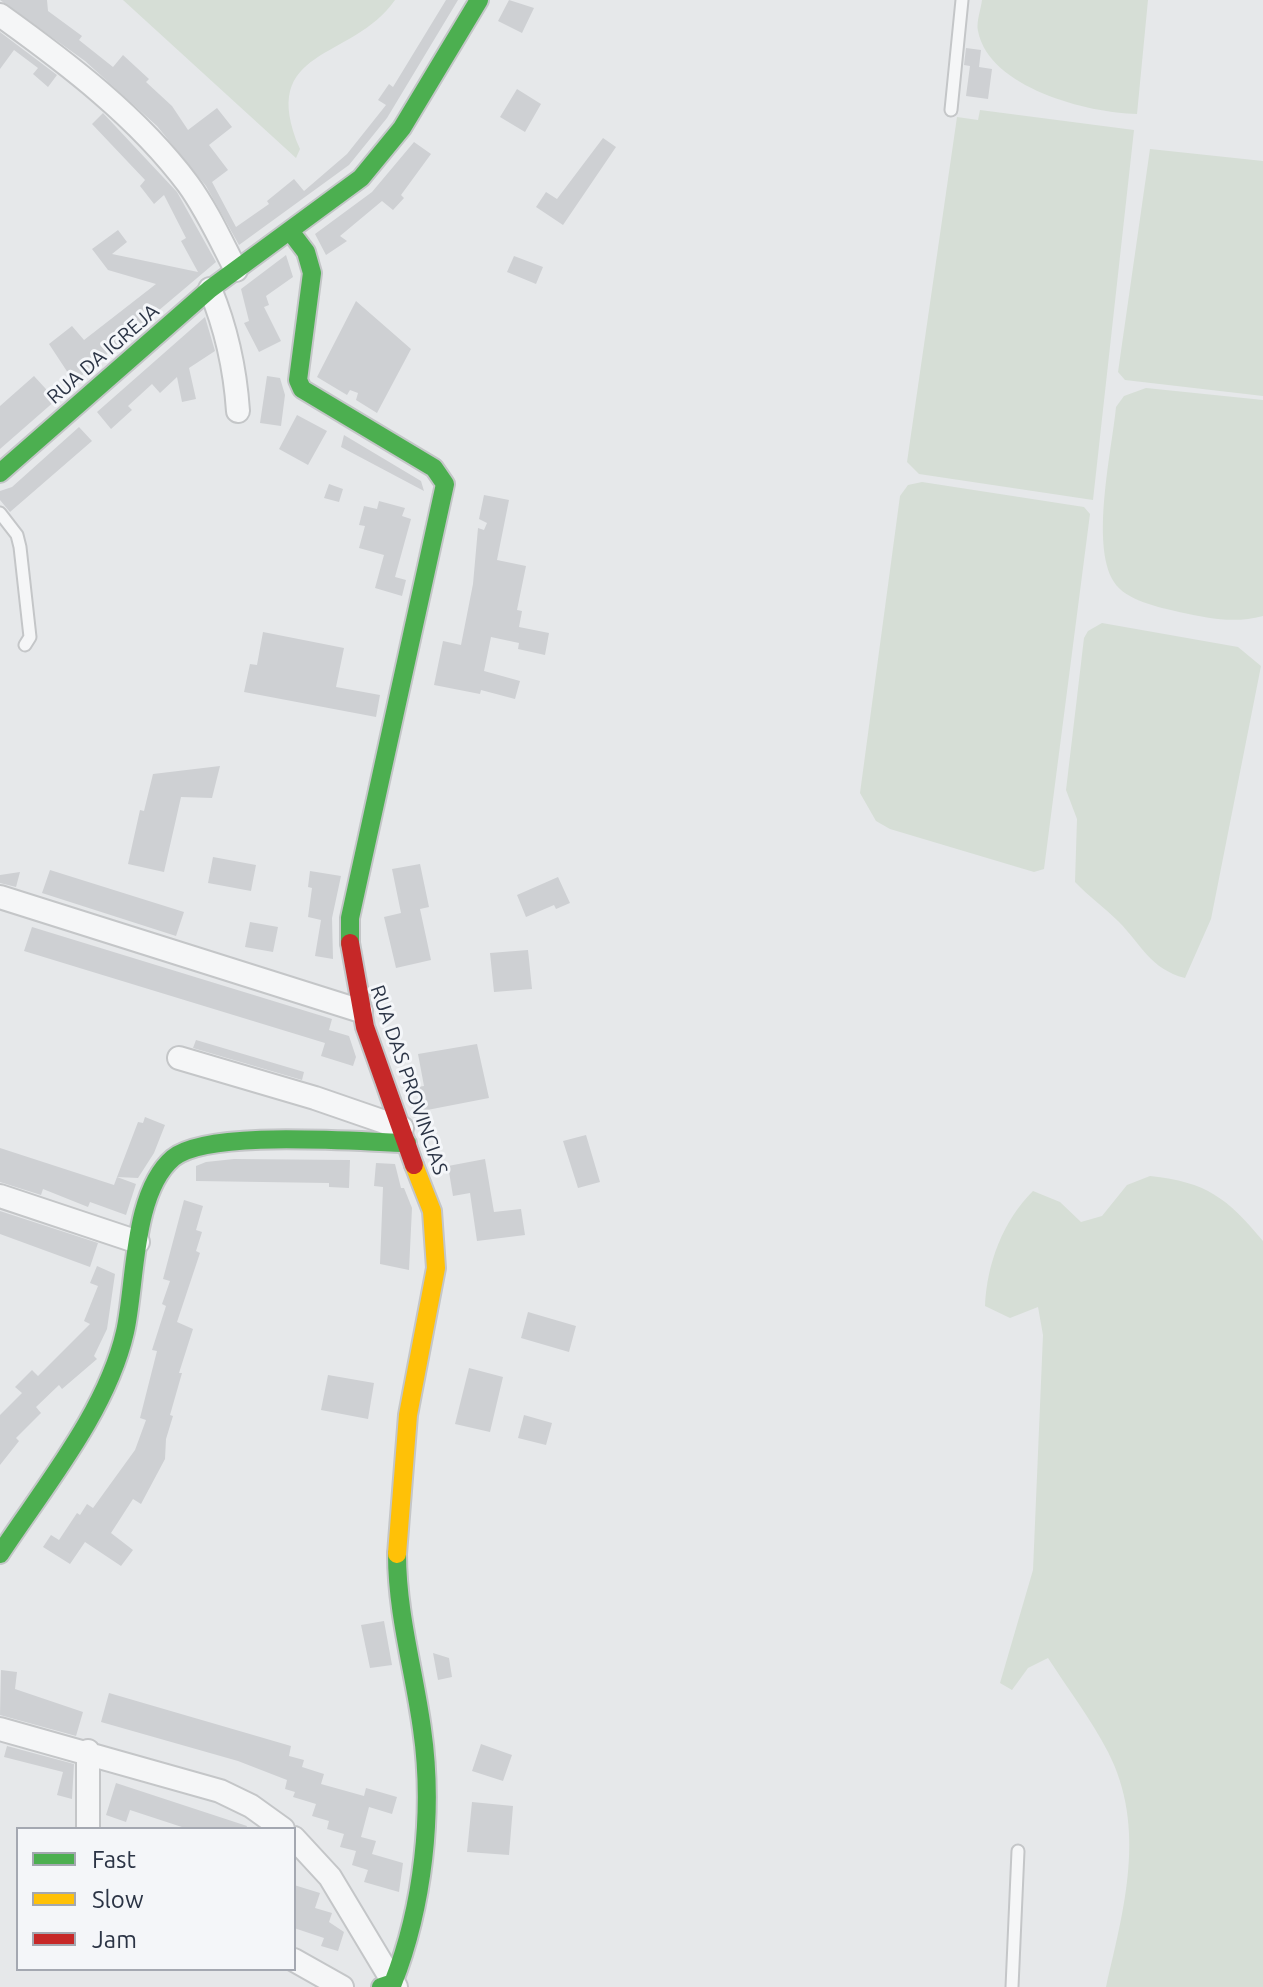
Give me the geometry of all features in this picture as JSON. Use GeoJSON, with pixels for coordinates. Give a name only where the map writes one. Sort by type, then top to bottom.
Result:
{"type":"FeatureCollection","features":[{"type":"Feature","properties":{"kind":"street","name":"RUA DA IGREJA"},"geometry":{"type":"LineString","coordinates":[[0,473],[210,289],[339,196],[379,159],[418,103],[479,0]]}},
{"type":"Feature","properties":{"kind":"street"},"geometry":{"type":"LineString","coordinates":[[0,15],[41,44],[152,139],[189,185],[236,270]]}},
{"type":"Feature","properties":{"kind":"street","name":"RUA DAS PROVINCIAS"},"geometry":{"type":"LineString","coordinates":[[290,231],[311,263],[298,380],[302,389],[434,468],[445,484],[350,918],[352,982],[432,1211],[438,1247],[404,1446],[399,1606],[423,1734],[426,1781],[414,1927],[390,1986]]}},
{"type":"Feature","properties":{"kind":"street"},"geometry":{"type":"LineString","coordinates":[[210,289],[229,342],[238,411]]}},
{"type":"Feature","properties":{"kind":"street"},"geometry":{"type":"LineString","coordinates":[[0,897],[361,1011]]}},
{"type":"Feature","properties":{"kind":"street"},"geometry":{"type":"LineString","coordinates":[[179,1058],[315,1098],[405,1136]]}},
{"type":"Feature","properties":{"kind":"street"},"geometry":{"type":"LineString","coordinates":[[0,1554],[103,1395],[125,1333],[138,1242],[157,1178],[173,1158],[201,1144],[405,1136]]}},
{"type":"Feature","properties":{"kind":"street"},"geometry":{"type":"LineString","coordinates":[[0,1196],[138,1242]]}},
{"type":"Feature","properties":{"kind":"street"},"geometry":{"type":"LineString","coordinates":[[0,1729],[88,1751],[220,1791],[251,1806],[280,1827]]}},
{"type":"Feature","properties":{"kind":"street"},"geometry":{"type":"LineString","coordinates":[[88,1751],[88,1827]]}},
{"type":"Feature","properties":{"kind":"street"},"geometry":{"type":"LineString","coordinates":[[296,1840],[330,1877],[390,1986]]}},
{"type":"Feature","properties":{"kind":"street"},"geometry":{"type":"LineString","coordinates":[[296,1961],[342,1987]]}},
{"type":"Feature","properties":{"kind":"lane"},"geometry":{"type":"LineString","coordinates":[[951,110],[962,0]]}},
{"type":"Feature","properties":{"kind":"lane"},"geometry":{"type":"LineString","coordinates":[[0,513],[17,535],[20,547],[30,637],[25,645]]}},
{"type":"Feature","properties":{"kind":"lane"},"geometry":{"type":"LineString","coordinates":[[1012,1987],[1018,1851]]}},
{"type":"Feature","properties":{"kind":"shaded area"},"geometry":{"type":"Polygon","coordinates":[[[123,0],[395,0],[377,20],[315,59],[299,73],[290,91],[290,116],[300,149],[296,158],[123,0]]]}},
{"type":"Feature","properties":{"kind":"shaded area"},"geometry":{"type":"Polygon","coordinates":[[[982,0],[1148,0],[1137,114],[1093,109],[1043,94],[1020,82],[1001,68],[986,51],[978,31],[982,0]]]}},
{"type":"Feature","properties":{"kind":"shaded area"},"geometry":{"type":"Polygon","coordinates":[[[980,110],[1134,130],[1093,500],[919,474],[907,462],[957,117],[978,120],[980,110]]]}},
{"type":"Feature","properties":{"kind":"shaded area"},"geometry":{"type":"Polygon","coordinates":[[[1150,149],[1263,161],[1263,396],[1125,380],[1118,372],[1150,149]]]}},
{"type":"Feature","properties":{"kind":"shaded area"},"geometry":{"type":"Polygon","coordinates":[[[1146,388],[1263,400],[1263,616],[1231,620],[1179,612],[1135,599],[1114,582],[1107,566],[1103,522],[1116,407],[1124,396],[1146,388]]]}},
{"type":"Feature","properties":{"kind":"shaded area"},"geometry":{"type":"Polygon","coordinates":[[[922,482],[1084,507],[1090,514],[1044,869],[1034,872],[890,829],[876,821],[860,793],[900,496],[908,485],[922,482]]]}},
{"type":"Feature","properties":{"kind":"shaded area"},"geometry":{"type":"Polygon","coordinates":[[[1102,623],[1238,647],[1261,666],[1211,919],[1185,978],[1154,962],[1118,921],[1075,882],[1077,819],[1066,790],[1084,638],[1088,631],[1102,623]]]}},
{"type":"Feature","properties":{"kind":"shaded area"},"geometry":{"type":"Polygon","coordinates":[[[1150,1176],[1187,1183],[1214,1195],[1238,1214],[1263,1241],[1263,1987],[1106,1987],[1128,1869],[1127,1810],[1120,1781],[1108,1752],[1087,1716],[1048,1658],[1028,1668],[1012,1690],[1000,1683],[1033,1570],[1043,1335],[1038,1307],[1010,1318],[985,1306],[993,1259],[1005,1229],[1033,1191],[1060,1202],[1081,1222],[1102,1216],[1127,1185],[1150,1176]]]}},
{"type":"Feature","properties":{"kind":"building"},"geometry":{"type":"Polygon","coordinates":[[[0,0],[47,0],[48,11],[82,36],[79,40],[113,67],[123,55],[149,79],[146,82],[172,106],[188,130],[217,108],[232,127],[209,145],[228,170],[212,182],[236,227],[269,204],[267,201],[294,179],[304,191],[347,154],[386,105],[378,100],[389,84],[393,87],[446,0],[458,0],[387,118],[349,165],[239,245],[206,186],[157,126],[85,61],[0,0]]]}},
{"type":"Feature","properties":{"kind":"building"},"geometry":{"type":"Polygon","coordinates":[[[509,0],[534,8],[522,33],[498,21],[509,0]]]}},
{"type":"Feature","properties":{"kind":"building"},"geometry":{"type":"Polygon","coordinates":[[[0,32],[57,75],[48,87],[33,74],[38,68],[14,50],[0,69],[0,32]]]}},
{"type":"Feature","properties":{"kind":"building"},"geometry":{"type":"Polygon","coordinates":[[[966,48],[981,50],[979,67],[992,69],[988,99],[966,96],[970,66],[964,65],[966,48]]]}},
{"type":"Feature","properties":{"kind":"building"},"geometry":{"type":"Polygon","coordinates":[[[517,89],[541,104],[525,132],[500,117],[517,89]]]}},
{"type":"Feature","properties":{"kind":"building"},"geometry":{"type":"Polygon","coordinates":[[[103,113],[177,192],[216,262],[74,382],[49,344],[72,326],[84,340],[156,284],[108,270],[92,249],[118,230],[127,242],[112,254],[198,272],[181,241],[186,238],[164,195],[154,204],[140,186],[145,180],[92,124],[103,113]]]}},
{"type":"Feature","properties":{"kind":"building"},"geometry":{"type":"Polygon","coordinates":[[[603,138],[616,147],[563,225],[536,207],[546,192],[557,199],[603,138]]]}},
{"type":"Feature","properties":{"kind":"building"},"geometry":{"type":"Polygon","coordinates":[[[414,142],[431,154],[401,195],[404,198],[393,210],[382,201],[340,236],[347,241],[326,255],[315,234],[372,192],[414,142]]]}},
{"type":"Feature","properties":{"kind":"building"},"geometry":{"type":"Polygon","coordinates":[[[286,255],[293,277],[266,296],[269,305],[264,307],[281,341],[259,352],[244,323],[249,321],[241,289],[286,255]]]}},
{"type":"Feature","properties":{"kind":"building"},"geometry":{"type":"Polygon","coordinates":[[[514,256],[543,267],[536,284],[507,272],[514,256]]]}},
{"type":"Feature","properties":{"kind":"building"},"geometry":{"type":"Polygon","coordinates":[[[356,301],[411,349],[377,413],[356,400],[358,393],[350,390],[347,395],[317,377],[356,301]]]}},
{"type":"Feature","properties":{"kind":"building"},"geometry":{"type":"Polygon","coordinates":[[[205,317],[215,351],[189,368],[196,399],[182,402],[177,377],[160,393],[152,384],[128,406],[132,410],[111,429],[97,412],[205,317]]]}},
{"type":"Feature","properties":{"kind":"building"},"geometry":{"type":"Polygon","coordinates":[[[34,376],[56,400],[0,449],[0,406],[34,376]]]}},
{"type":"Feature","properties":{"kind":"building"},"geometry":{"type":"Polygon","coordinates":[[[267,376],[280,378],[285,395],[281,426],[260,423],[267,376]]]}},
{"type":"Feature","properties":{"kind":"building"},"geometry":{"type":"Polygon","coordinates":[[[297,415],[327,431],[308,465],[279,449],[297,415]]]}},
{"type":"Feature","properties":{"kind":"building"},"geometry":{"type":"Polygon","coordinates":[[[79,427],[92,441],[10,512],[0,500],[0,491],[12,487],[79,427]]]}},
{"type":"Feature","properties":{"kind":"building"},"geometry":{"type":"Polygon","coordinates":[[[344,435],[421,481],[424,491],[341,447],[344,435]]]}},
{"type":"Feature","properties":{"kind":"building"},"geometry":{"type":"Polygon","coordinates":[[[329,484],[343,489],[339,502],[324,498],[329,484]]]}},
{"type":"Feature","properties":{"kind":"building"},"geometry":{"type":"Polygon","coordinates":[[[484,495],[509,500],[497,560],[526,566],[517,610],[522,611],[519,627],[549,633],[545,655],[518,649],[519,643],[491,637],[484,671],[520,681],[515,699],[481,690],[480,694],[434,685],[443,641],[461,645],[473,584],[478,528],[484,530],[487,523],[479,519],[484,495]]]}},
{"type":"Feature","properties":{"kind":"building"},"geometry":{"type":"Polygon","coordinates":[[[379,501],[405,508],[402,516],[411,519],[395,577],[406,580],[402,596],[375,588],[384,555],[359,548],[365,526],[359,525],[364,506],[377,509],[379,501]]]}},
{"type":"Feature","properties":{"kind":"building"},"geometry":{"type":"Polygon","coordinates":[[[263,632],[344,648],[336,687],[380,695],[376,717],[244,692],[250,664],[257,665],[263,632]]]}},
{"type":"Feature","properties":{"kind":"building"},"geometry":{"type":"Polygon","coordinates":[[[220,766],[212,798],[181,797],[164,872],[128,864],[140,810],[144,811],[153,774],[220,766]]]}},
{"type":"Feature","properties":{"kind":"building"},"geometry":{"type":"Polygon","coordinates":[[[213,857],[256,865],[251,891],[208,883],[213,857]]]}},
{"type":"Feature","properties":{"kind":"building"},"geometry":{"type":"Polygon","coordinates":[[[420,864],[429,907],[420,909],[431,960],[396,968],[384,917],[401,913],[392,869],[420,864]]]}},
{"type":"Feature","properties":{"kind":"building"},"geometry":{"type":"Polygon","coordinates":[[[50,870],[184,912],[176,936],[42,893],[50,870]]]}},
{"type":"Feature","properties":{"kind":"building"},"geometry":{"type":"Polygon","coordinates":[[[310,871],[341,876],[332,918],[333,959],[315,956],[321,920],[308,917],[312,888],[308,887],[310,871]]]}},
{"type":"Feature","properties":{"kind":"building"},"geometry":{"type":"Polygon","coordinates":[[[20,872],[16,887],[0,883],[0,875],[20,872]]]}},
{"type":"Feature","properties":{"kind":"building"},"geometry":{"type":"Polygon","coordinates":[[[558,877],[570,903],[556,909],[554,905],[526,917],[517,895],[558,877]]]}},
{"type":"Feature","properties":{"kind":"building"},"geometry":{"type":"Polygon","coordinates":[[[250,922],[278,927],[273,952],[245,947],[250,922]]]}},
{"type":"Feature","properties":{"kind":"building"},"geometry":{"type":"Polygon","coordinates":[[[32,927],[332,1019],[329,1030],[349,1036],[356,1057],[353,1066],[321,1056],[325,1043],[24,951],[32,927]]]}},
{"type":"Feature","properties":{"kind":"building"},"geometry":{"type":"Polygon","coordinates":[[[528,950],[532,989],[494,992],[490,953],[528,950]]]}},
{"type":"Feature","properties":{"kind":"building"},"geometry":{"type":"Polygon","coordinates":[[[196,1040],[304,1072],[302,1080],[193,1048],[196,1040]]]}},
{"type":"Feature","properties":{"kind":"building"},"geometry":{"type":"Polygon","coordinates":[[[477,1044],[489,1098],[422,1111],[417,1087],[424,1086],[418,1054],[477,1044]]]}},
{"type":"Feature","properties":{"kind":"building"},"geometry":{"type":"Polygon","coordinates":[[[145,1117],[165,1125],[154,1153],[138,1178],[117,1177],[138,1122],[143,1123],[145,1117]]]}},
{"type":"Feature","properties":{"kind":"building"},"geometry":{"type":"Polygon","coordinates":[[[586,1135],[600,1182],[578,1188],[563,1141],[586,1135]]]}},
{"type":"Feature","properties":{"kind":"building"},"geometry":{"type":"Polygon","coordinates":[[[0,1148],[114,1185],[117,1177],[136,1184],[126,1215],[90,1202],[88,1207],[43,1189],[41,1195],[0,1182],[0,1148]]]}},
{"type":"Feature","properties":{"kind":"building"},"geometry":{"type":"Polygon","coordinates":[[[234,1159],[350,1160],[349,1188],[329,1187],[329,1183],[196,1181],[196,1166],[234,1159]]]}},
{"type":"Feature","properties":{"kind":"building"},"geometry":{"type":"Polygon","coordinates":[[[485,1159],[494,1212],[521,1209],[525,1235],[477,1241],[470,1193],[453,1196],[448,1166],[485,1159]]]}},
{"type":"Feature","properties":{"kind":"building"},"geometry":{"type":"Polygon","coordinates":[[[376,1163],[395,1164],[401,1188],[404,1188],[412,1208],[409,1270],[380,1264],[383,1187],[374,1186],[376,1163]]]}},
{"type":"Feature","properties":{"kind":"building"},"geometry":{"type":"Polygon","coordinates":[[[184,1200],[203,1206],[196,1230],[202,1232],[196,1251],[200,1253],[177,1322],[193,1329],[179,1373],[182,1373],[170,1415],[173,1416],[166,1439],[165,1459],[141,1504],[133,1499],[111,1533],[133,1550],[121,1566],[85,1542],[70,1564],[43,1547],[51,1535],[59,1540],[87,1504],[93,1508],[135,1450],[146,1420],[140,1418],[157,1351],[152,1350],[166,1306],[162,1304],[170,1281],[163,1279],[184,1200]]]}},
{"type":"Feature","properties":{"kind":"building"},"geometry":{"type":"Polygon","coordinates":[[[0,1211],[98,1243],[90,1267],[0,1234],[0,1211]]]}},
{"type":"Feature","properties":{"kind":"building"},"geometry":{"type":"Polygon","coordinates":[[[97,1266],[115,1274],[107,1329],[94,1356],[97,1359],[62,1389],[59,1385],[36,1407],[41,1413],[16,1438],[19,1441],[0,1465],[0,1415],[22,1393],[15,1387],[32,1370],[38,1376],[90,1324],[84,1321],[98,1286],[90,1283],[97,1266]]]}},
{"type":"Feature","properties":{"kind":"building"},"geometry":{"type":"Polygon","coordinates":[[[528,1312],[576,1326],[569,1352],[521,1338],[528,1312]]]}},
{"type":"Feature","properties":{"kind":"building"},"geometry":{"type":"Polygon","coordinates":[[[469,1368],[503,1377],[490,1432],[455,1424],[469,1368]]]}},
{"type":"Feature","properties":{"kind":"building"},"geometry":{"type":"Polygon","coordinates":[[[328,1375],[374,1383],[368,1419],[321,1410],[328,1375]]]}},
{"type":"Feature","properties":{"kind":"building"},"geometry":{"type":"Polygon","coordinates":[[[524,1415],[552,1423],[546,1445],[518,1438],[524,1415]]]}},
{"type":"Feature","properties":{"kind":"building"},"geometry":{"type":"Polygon","coordinates":[[[384,1621],[392,1665],[370,1668],[361,1625],[384,1621]]]}},
{"type":"Feature","properties":{"kind":"building"},"geometry":{"type":"Polygon","coordinates":[[[433,1653],[449,1658],[452,1677],[438,1680],[433,1653]]]}},
{"type":"Feature","properties":{"kind":"building"},"geometry":{"type":"Polygon","coordinates":[[[1,1670],[17,1672],[15,1689],[83,1712],[76,1736],[0,1715],[1,1670]]]}},
{"type":"Feature","properties":{"kind":"building"},"geometry":{"type":"Polygon","coordinates":[[[109,1693],[291,1746],[289,1756],[304,1760],[302,1767],[324,1774],[321,1784],[364,1796],[366,1788],[397,1797],[392,1814],[369,1807],[361,1837],[376,1841],[372,1854],[403,1863],[399,1892],[364,1882],[368,1870],[352,1865],[356,1851],[340,1847],[344,1834],[327,1829],[329,1821],[312,1816],[316,1804],[293,1797],[295,1792],[285,1789],[287,1780],[238,1761],[101,1722],[109,1693]]]}},
{"type":"Feature","properties":{"kind":"building"},"geometry":{"type":"Polygon","coordinates":[[[481,1744],[512,1755],[503,1781],[472,1771],[481,1744]]]}},
{"type":"Feature","properties":{"kind":"building"},"geometry":{"type":"Polygon","coordinates":[[[7,1746],[74,1764],[72,1799],[57,1795],[63,1772],[4,1757],[7,1746]]]}},
{"type":"Feature","properties":{"kind":"building"},"geometry":{"type":"Polygon","coordinates":[[[116,1783],[247,1826],[182,1827],[130,1810],[126,1822],[106,1815],[116,1783]]]}},
{"type":"Feature","properties":{"kind":"building"},"geometry":{"type":"Polygon","coordinates":[[[472,1802],[513,1806],[509,1855],[467,1852],[472,1802]]]}},
{"type":"Feature","properties":{"kind":"building"},"geometry":{"type":"Polygon","coordinates":[[[296,1886],[320,1893],[315,1908],[332,1913],[329,1922],[344,1932],[338,1951],[321,1946],[324,1938],[296,1929],[296,1886]]]}},
{"type":"Feature","properties":{"kind":"traffic: fast"},"geometry":{"type":"LineString","coordinates":[[0,473],[210,289],[361,178],[402,128],[479,0]]}},
{"type":"Feature","properties":{"kind":"traffic: fast"},"geometry":{"type":"LineString","coordinates":[[290,231],[306,252],[312,273],[298,380],[302,389],[434,468],[445,484],[350,918],[350,943]]}},
{"type":"Feature","properties":{"kind":"traffic: fast"},"geometry":{"type":"LineString","coordinates":[[0,1554],[72,1448],[104,1391],[125,1332],[143,1216],[150,1193],[173,1158],[191,1149],[249,1140],[407,1143]]}},
{"type":"Feature","properties":{"kind":"traffic: fast"},"geometry":{"type":"LineString","coordinates":[[381,1987],[393,1983],[412,1923],[419,1891],[426,1825],[425,1760],[400,1598],[397,1554]]}},
{"type":"Feature","properties":{"kind":"traffic: slow"},"geometry":{"type":"LineString","coordinates":[[397,1554],[408,1415],[436,1268],[432,1211],[414,1165]]}},
{"type":"Feature","properties":{"kind":"traffic: jam"},"geometry":{"type":"LineString","coordinates":[[350,943],[365,1027],[414,1165]]}}]}
